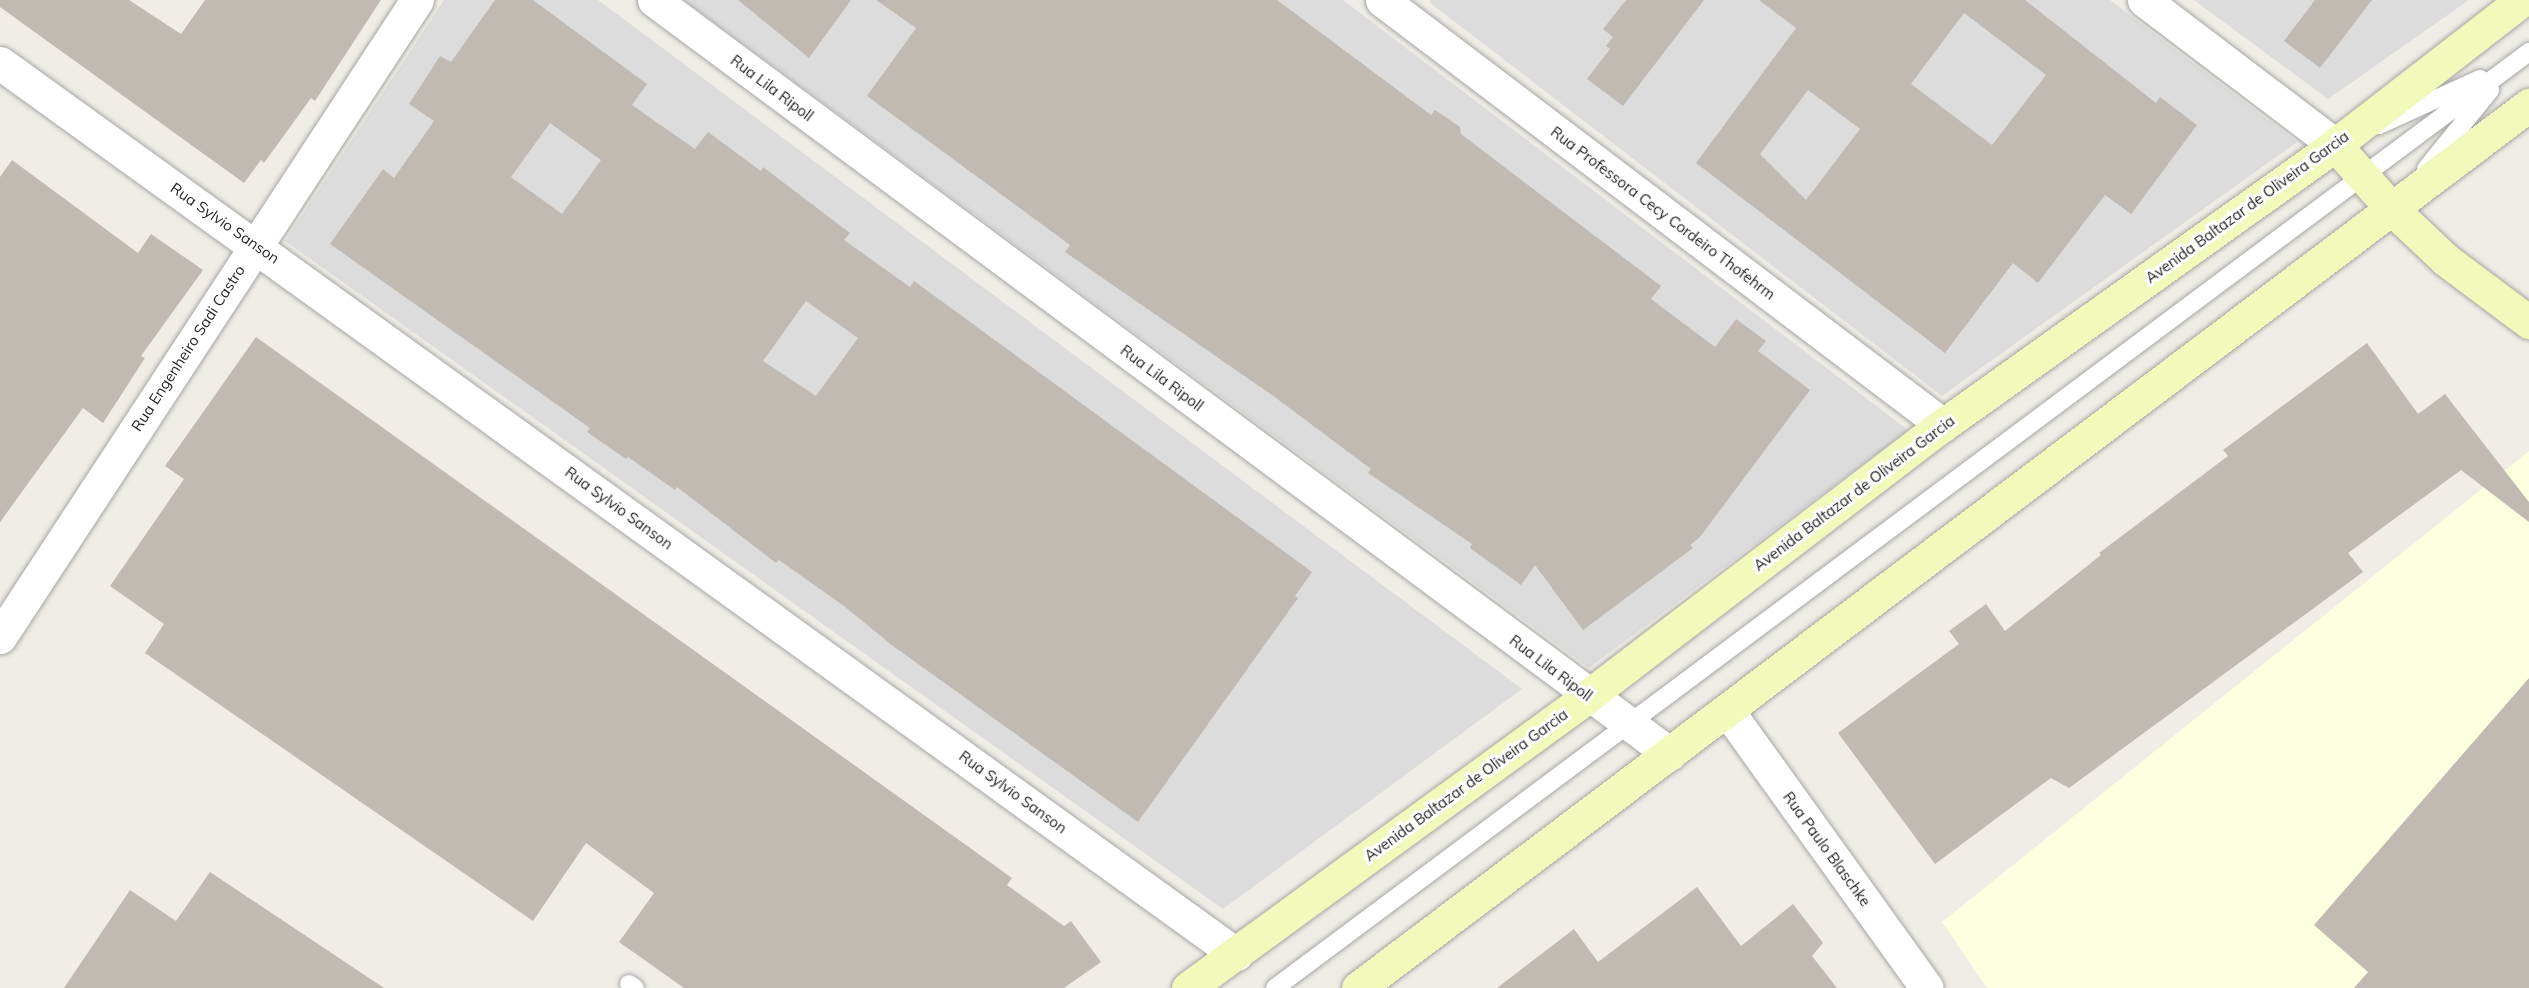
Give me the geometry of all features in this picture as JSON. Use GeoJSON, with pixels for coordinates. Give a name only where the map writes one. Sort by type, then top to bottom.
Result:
{"type":"FeatureCollection","features":[{"type":"Feature","properties":{"kind":"main road","name":"Avenida Baltazar de Oliveira Garcia"},"geometry":{"type":"LineString","coordinates":[[1188,988],[1588,696],[1943,425],[2335,145],[2522,0]]}},
{"type":"Feature","properties":{"kind":"main road"},"geometry":{"type":"LineString","coordinates":[[1358,988],[2393,210],[2529,105]]}},
{"type":"Feature","properties":{"kind":"main road"},"geometry":{"type":"LineString","coordinates":[[2335,145],[2393,210],[2446,260],[2529,322]]}},
{"type":"Feature","properties":{"kind":"street","name":"Rua Engenheiro Sadi Castro"},"geometry":{"type":"LineString","coordinates":[[0,637],[255,244],[417,0]]}},
{"type":"Feature","properties":{"kind":"street","name":"Rua Lila Ripoll"},"geometry":{"type":"LineString","coordinates":[[654,0],[1588,696],[1671,754]]}},
{"type":"Feature","properties":{"kind":"street","name":"Rua Professora Cecy Cordeiro Thofehrm"},"geometry":{"type":"LineString","coordinates":[[1382,0],[1943,425]]}},
{"type":"Feature","properties":{"kind":"street"},"geometry":{"type":"LineString","coordinates":[[2144,0],[2335,145]]}},
{"type":"Feature","properties":{"kind":"street","name":"Rua Sylvio Sanson"},"geometry":{"type":"LineString","coordinates":[[0,63],[255,244],[1236,954]]}},
{"type":"Feature","properties":{"kind":"street","name":"Rua Paulo Blaschke"},"geometry":{"type":"LineString","coordinates":[[1727,710],[1927,988]]}},
{"type":"Feature","properties":{"kind":"lane"},"geometry":{"type":"LineString","coordinates":[[1275,988],[2529,52]]}},
{"type":"Feature","properties":{"kind":"lane"},"geometry":{"type":"LineString","coordinates":[[2335,145],[2509,66]]}},
{"type":"Feature","properties":{"kind":"lane"},"geometry":{"type":"LineString","coordinates":[[2393,210],[2509,66]]}},
{"type":"Feature","properties":{"kind":"shaded area"},"geometry":{"type":"Polygon","coordinates":[[[444,0],[598,0],[1522,689],[1223,909],[285,241],[444,0]]]}},
{"type":"Feature","properties":{"kind":"shaded area"},"geometry":{"type":"Polygon","coordinates":[[[684,0],[1343,0],[1908,430],[1589,668],[684,0]]]}},
{"type":"Feature","properties":{"kind":"shaded area"},"geometry":{"type":"Polygon","coordinates":[[[1431,0],[2110,0],[2297,142],[1942,396],[1429,2],[1431,0]]]}},
{"type":"Feature","properties":{"kind":"shaded area"},"geometry":{"type":"Polygon","coordinates":[[[2194,0],[2469,0],[2328,99],[2194,0]]]}},
{"type":"Feature","properties":{"kind":"shaded area"},"geometry":{"type":"Polygon","coordinates":[[[2529,451],[2529,988],[1987,988],[1942,922],[2529,451]]]}},
{"type":"Feature","properties":{"kind":"building"},"geometry":{"type":"Polygon","coordinates":[[[0,0],[129,0],[181,34],[205,0],[381,0],[315,101],[311,98],[264,163],[261,160],[244,183],[0,7],[0,0]]]}},
{"type":"Feature","properties":{"kind":"building"},"geometry":{"type":"Polygon","coordinates":[[[495,0],[533,0],[647,84],[632,105],[695,149],[708,132],[761,171],[763,167],[850,233],[844,240],[910,287],[914,281],[1312,572],[1295,596],[1298,598],[1138,822],[893,646],[844,606],[779,560],[776,563],[677,487],[675,490],[587,432],[590,428],[330,244],[383,169],[394,178],[434,121],[409,104],[440,56],[451,62],[495,0]],[[550,123],[511,177],[562,214],[601,160],[550,123]],[[806,301],[763,361],[816,396],[858,338],[806,301]]]}},
{"type":"Feature","properties":{"kind":"building"},"geometry":{"type":"Polygon","coordinates":[[[738,0],[851,0],[809,58],[738,0]]]}},
{"type":"Feature","properties":{"kind":"building"},"geometry":{"type":"Polygon","coordinates":[[[876,0],[1277,0],[1431,115],[1435,110],[1460,127],[1461,134],[1661,286],[1651,299],[1715,347],[1736,319],[1766,341],[1758,351],[1810,390],[1700,537],[1690,545],[1693,548],[1583,630],[1535,565],[1521,585],[1470,548],[1472,544],[1368,473],[1371,469],[1272,395],[1065,252],[1070,245],[867,96],[916,28],[876,0]]]}},
{"type":"Feature","properties":{"kind":"building"},"geometry":{"type":"Polygon","coordinates":[[[1626,0],[1704,0],[1623,106],[1587,79],[1610,49],[1606,46],[1613,37],[1603,29],[1626,0]]]}},
{"type":"Feature","properties":{"kind":"building"},"geometry":{"type":"Polygon","coordinates":[[[1759,0],[2025,0],[2156,103],[2160,97],[2197,125],[2131,214],[2105,195],[2038,283],[2013,263],[1945,353],[1696,163],[1796,28],[1759,0]],[[1964,13],[1911,84],[1992,145],[2046,75],[1964,13]],[[1808,90],[1760,154],[1806,200],[1860,129],[1808,90]]]}},
{"type":"Feature","properties":{"kind":"building"},"geometry":{"type":"Polygon","coordinates":[[[2315,0],[2372,0],[2320,68],[2284,41],[2315,0]]]}},
{"type":"Feature","properties":{"kind":"building"},"geometry":{"type":"Polygon","coordinates":[[[12,160],[138,253],[151,234],[203,270],[141,356],[145,358],[103,423],[83,408],[0,522],[0,177],[12,160]]]}},
{"type":"Feature","properties":{"kind":"building"},"geometry":{"type":"Polygon","coordinates":[[[256,337],[1012,878],[1007,885],[1064,926],[1071,921],[1101,962],[1064,988],[684,988],[619,942],[654,893],[586,843],[533,921],[145,653],[164,624],[110,586],[184,479],[165,466],[256,337]]]}},
{"type":"Feature","properties":{"kind":"building"},"geometry":{"type":"Polygon","coordinates":[[[2367,343],[2418,414],[2445,394],[2529,502],[2529,522],[2461,470],[2348,553],[2363,572],[2069,788],[2051,778],[1935,864],[1838,733],[1959,644],[1949,631],[1986,604],[2005,631],[2101,555],[2099,553],[2228,456],[2223,450],[2367,343]]]}},
{"type":"Feature","properties":{"kind":"building"},"geometry":{"type":"Polygon","coordinates":[[[2529,678],[2529,988],[2354,988],[2368,972],[2314,925],[2529,678]]]}},
{"type":"Feature","properties":{"kind":"building"},"geometry":{"type":"Polygon","coordinates":[[[210,872],[384,988],[64,988],[130,890],[176,921],[210,872]]]}},
{"type":"Feature","properties":{"kind":"building"},"geometry":{"type":"Polygon","coordinates":[[[1697,887],[1741,946],[1793,904],[1823,943],[1812,956],[1837,988],[1497,988],[1574,929],[1598,962],[1697,887]]]}}]}
